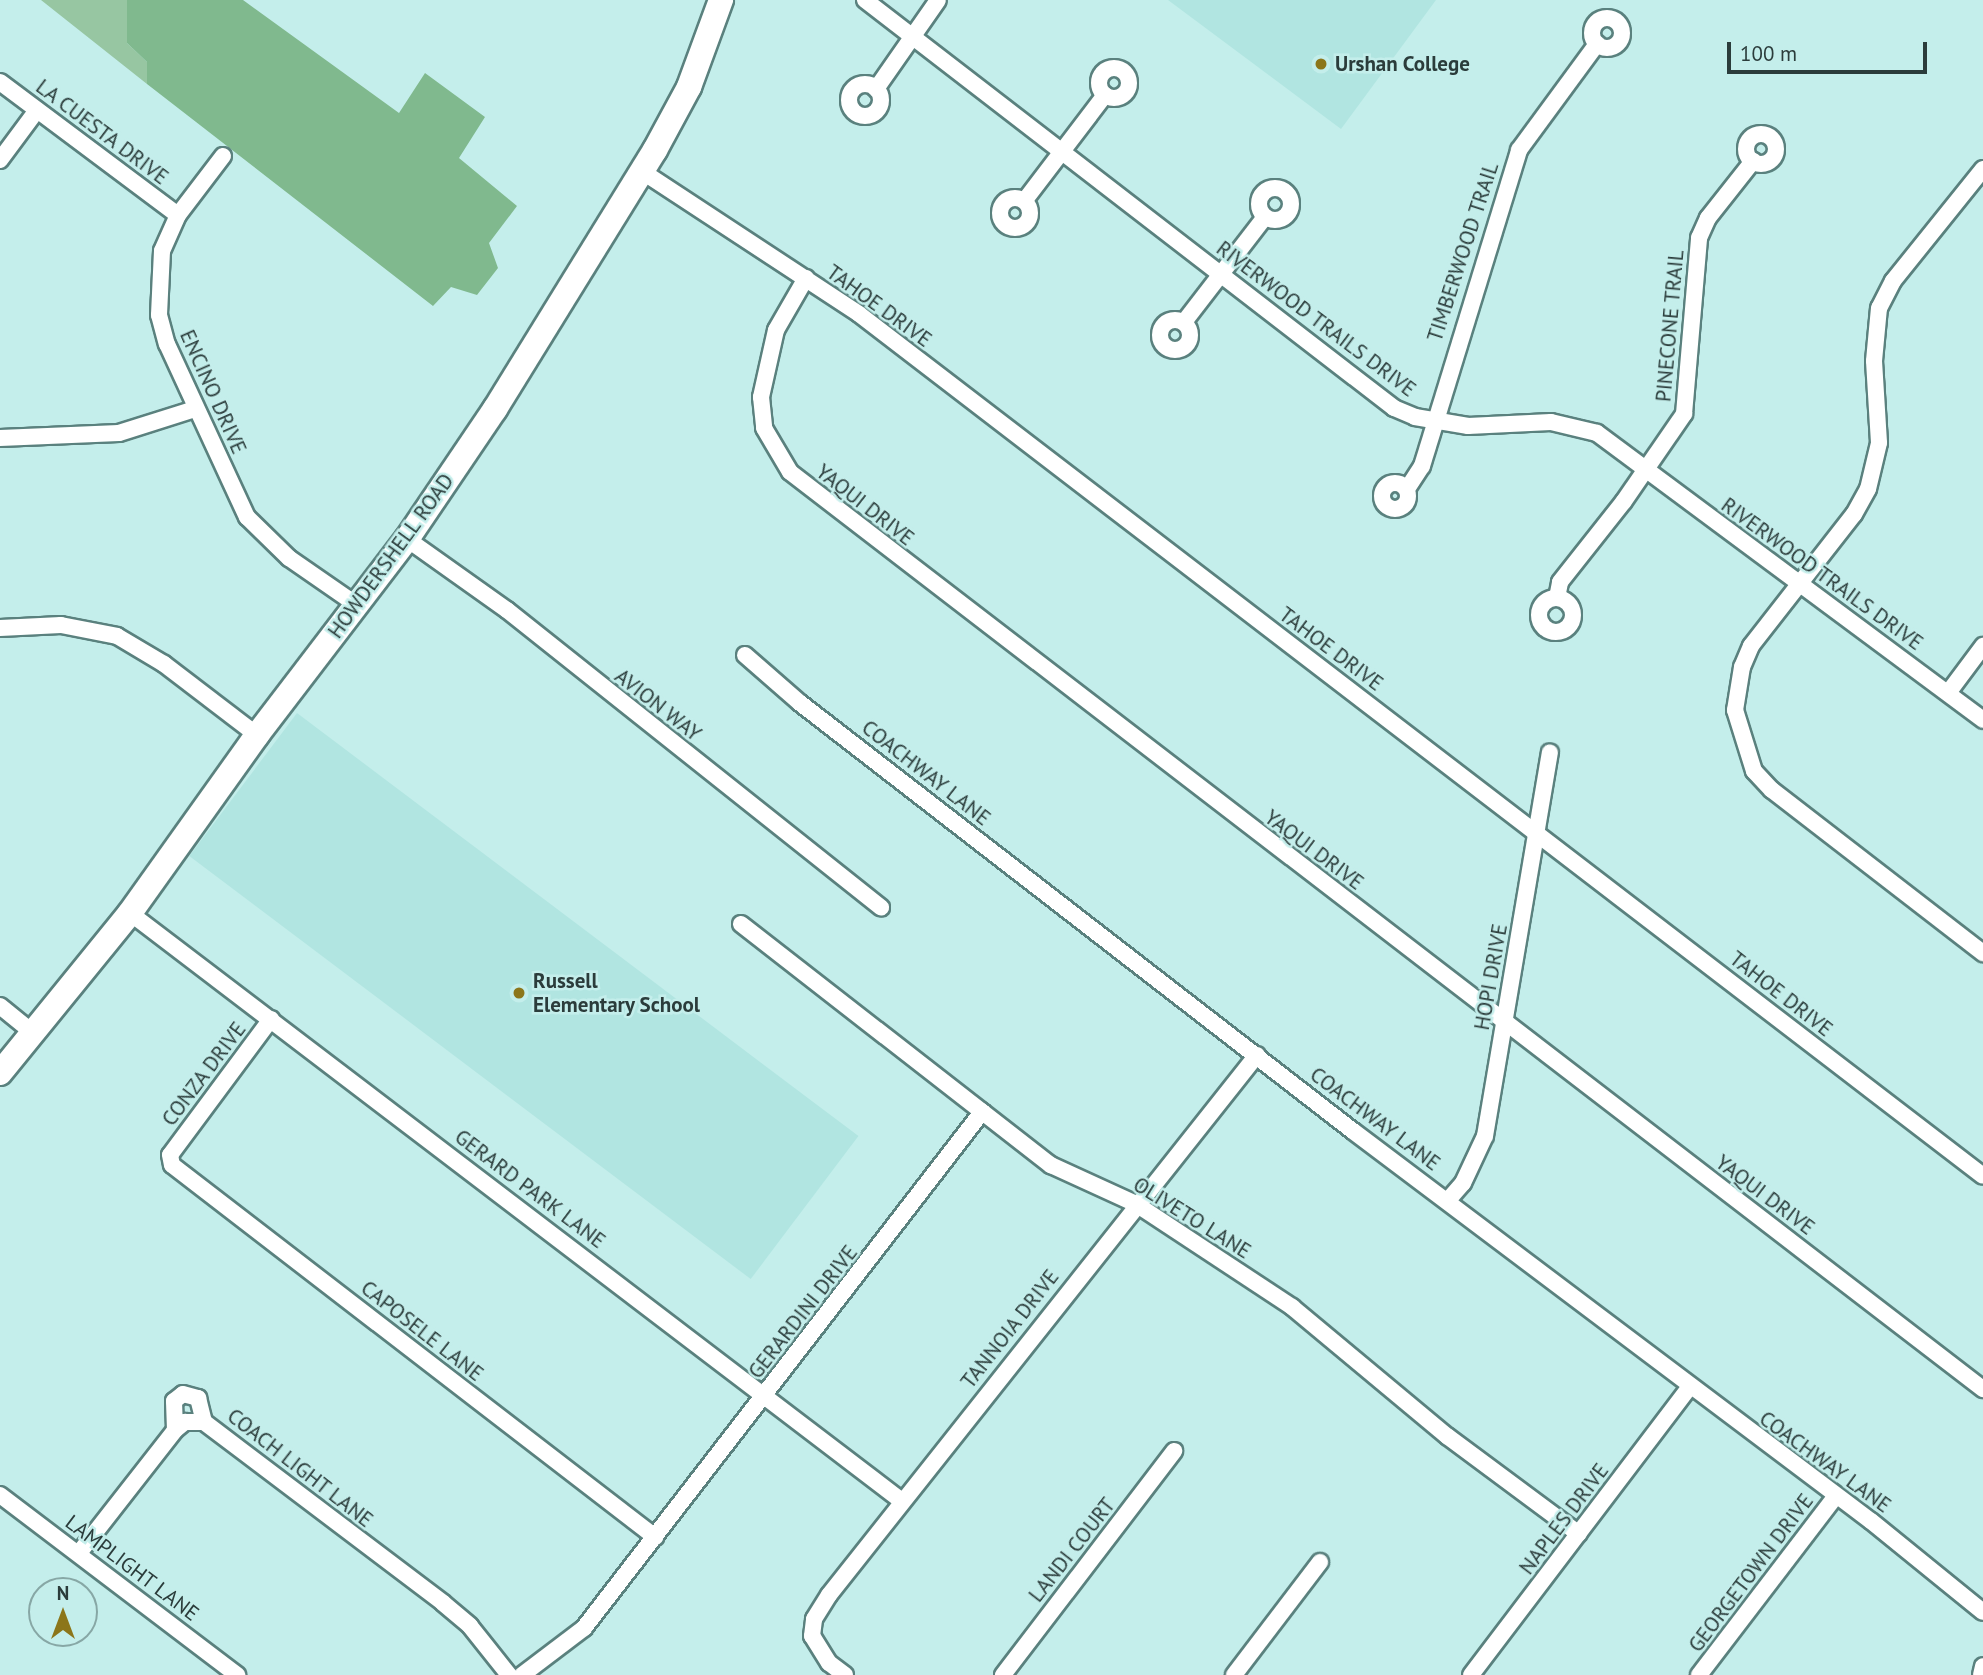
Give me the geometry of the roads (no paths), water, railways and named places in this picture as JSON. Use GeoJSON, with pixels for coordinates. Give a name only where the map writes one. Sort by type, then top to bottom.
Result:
{"type":"FeatureCollection","features":[{"type":"Feature","properties":{"kind":"main road"},"geometry":{"type":"LineString","coordinates":[[705,0],[714,24],[738,0]]}},
{"type":"Feature","properties":{"kind":"main road","name":"HOWDERSHELL ROAD"},"geometry":{"type":"LineString","coordinates":[[0,1073],[31,1031],[130,913],[257,735],[407,539],[495,409],[643,172],[689,87],[721,0]]}},
{"type":"Feature","properties":{"kind":"street","name":"RIVERWOOD TRAILS DRIVE"},"geometry":{"type":"LineString","coordinates":[[865,0],[1064,150],[1394,408],[1434,421],[1468,426],[1551,422],[1597,433],[1647,468],[1796,585],[1983,720]]}},
{"type":"Feature","properties":{"kind":"street"},"geometry":{"type":"LineString","coordinates":[[876,89],[938,0]]}},
{"type":"Feature","properties":{"kind":"street","name":"TIMBERWOOD TRAIL"},"geometry":{"type":"LineString","coordinates":[[1406,489],[1417,479],[1519,150],[1597,44]]}},
{"type":"Feature","properties":{"kind":"street","name":"LA CUESTA DRIVE"},"geometry":{"type":"LineString","coordinates":[[0,82],[178,215]]}},
{"type":"Feature","properties":{"kind":"street"},"geometry":{"type":"LineString","coordinates":[[1025,200],[1105,95]]}},
{"type":"Feature","properties":{"kind":"street"},"geometry":{"type":"LineString","coordinates":[[0,160],[37,110]]}},
{"type":"Feature","properties":{"kind":"street","name":"ENCINO DRIVE"},"geometry":{"type":"LineString","coordinates":[[223,156],[178,215],[162,251],[159,315],[195,409],[247,517],[289,558],[357,605]]}},
{"type":"Feature","properties":{"kind":"street","name":"PINECONE TRAIL"},"geometry":{"type":"LineString","coordinates":[[1557,598],[1560,582],[1647,468],[1684,414],[1688,399],[1699,238],[1708,218],[1753,161]]}},
{"type":"Feature","properties":{"kind":"street"},"geometry":{"type":"LineString","coordinates":[[1983,169],[1893,281],[1879,308],[1874,352],[1877,464],[1854,513],[1751,646],[1737,690],[1739,729],[1754,771],[1800,815],[1983,953]]}},
{"type":"Feature","properties":{"kind":"street","name":"TAHOE DRIVE"},"geometry":{"type":"LineString","coordinates":[[643,172],[806,278],[1537,833],[1983,1176]]}},
{"type":"Feature","properties":{"kind":"street"},"geometry":{"type":"LineString","coordinates":[[1184,322],[1265,216]]}},
{"type":"Feature","properties":{"kind":"street","name":"YAQUI DRIVE"},"geometry":{"type":"LineString","coordinates":[[806,278],[776,330],[761,397],[764,428],[774,452],[790,472],[1983,1389]]}},
{"type":"Feature","properties":{"kind":"street"},"geometry":{"type":"LineString","coordinates":[[0,438],[119,433],[195,409]]}},
{"type":"Feature","properties":{"kind":"street","name":"AVION WAY"},"geometry":{"type":"LineString","coordinates":[[407,539],[507,610],[881,907]]}},
{"type":"Feature","properties":{"kind":"street"},"geometry":{"type":"LineString","coordinates":[[0,628],[61,625],[117,636],[164,664],[257,735]]}},
{"type":"Feature","properties":{"kind":"street"},"geometry":{"type":"LineString","coordinates":[[1948,693],[1983,646]]}},
{"type":"Feature","properties":{"kind":"street","name":"COACHWAY LANE"},"geometry":{"type":"LineString","coordinates":[[745,655],[800,703],[1256,1055],[1449,1199],[1689,1388],[1836,1496],[1983,1612]]}},
{"type":"Feature","properties":{"kind":"street","name":"HOPI DRIVE"},"geometry":{"type":"LineString","coordinates":[[1449,1199],[1463,1183],[1485,1136],[1550,752]]}},
{"type":"Feature","properties":{"kind":"street","name":"GERARD PARK LANE"},"geometry":{"type":"LineString","coordinates":[[130,913],[902,1501]]}},
{"type":"Feature","properties":{"kind":"street","name":"OLIVETO LANE"},"geometry":{"type":"LineString","coordinates":[[741,924],[1051,1165],[1136,1203],[1292,1307],[1447,1436],[1580,1534]]}},
{"type":"Feature","properties":{"kind":"street"},"geometry":{"type":"LineString","coordinates":[[0,1006],[31,1031]]}},
{"type":"Feature","properties":{"kind":"street","name":"CONZA DRIVE"},"geometry":{"type":"LineString","coordinates":[[170,1155],[271,1018]]}},
{"type":"Feature","properties":{"kind":"street","name":"TANNOIA DRIVE"},"geometry":{"type":"LineString","coordinates":[[845,1675],[829,1663],[812,1636],[814,1619],[829,1595],[1136,1203],[1256,1055]]}},
{"type":"Feature","properties":{"kind":"street","name":"GERARDINI DRIVE"},"geometry":{"type":"LineString","coordinates":[[522,1675],[584,1628],[982,1112]]}},
{"type":"Feature","properties":{"kind":"street","name":"CAPOSELE LANE"},"geometry":{"type":"LineString","coordinates":[[170,1155],[172,1165],[655,1537]]}},
{"type":"Feature","properties":{"kind":"street","name":"NAPLES DRIVE"},"geometry":{"type":"LineString","coordinates":[[1471,1675],[1689,1388]]}},
{"type":"Feature","properties":{"kind":"street"},"geometry":{"type":"LineString","coordinates":[[79,1553],[175,1430],[174,1401],[183,1394],[198,1398],[204,1422]]}},
{"type":"Feature","properties":{"kind":"street","name":"COACH LIGHT LANE"},"geometry":{"type":"LineString","coordinates":[[175,1430],[185,1422],[204,1422],[443,1603],[470,1626],[509,1675]]}},
{"type":"Feature","properties":{"kind":"street","name":"LANDI COURT"},"geometry":{"type":"LineString","coordinates":[[1003,1675],[1174,1451]]}},
{"type":"Feature","properties":{"kind":"street","name":"LAMPLIGHT LANE"},"geometry":{"type":"LineString","coordinates":[[0,1495],[237,1675]]}},
{"type":"Feature","properties":{"kind":"street","name":"GEORGETOWN DRIVE"},"geometry":{"type":"LineString","coordinates":[[1699,1675],[1836,1496]]}},
{"type":"Feature","properties":{"kind":"street"},"geometry":{"type":"LineString","coordinates":[[1234,1675],[1320,1562]]}},
{"type":"Feature","properties":{"kind":"street"},"geometry":{"type":"LineString","coordinates":[[1981,1675],[1983,1666]]}},
{"type":"Feature","properties":{"kind":"place","name":"Urshan College"},"geometry":{"type":"Point","coordinates":[1321,64]}},
{"type":"Feature","properties":{"kind":"place","name":"Russell Elementary School"},"geometry":{"type":"Point","coordinates":[519,993]}}]}
